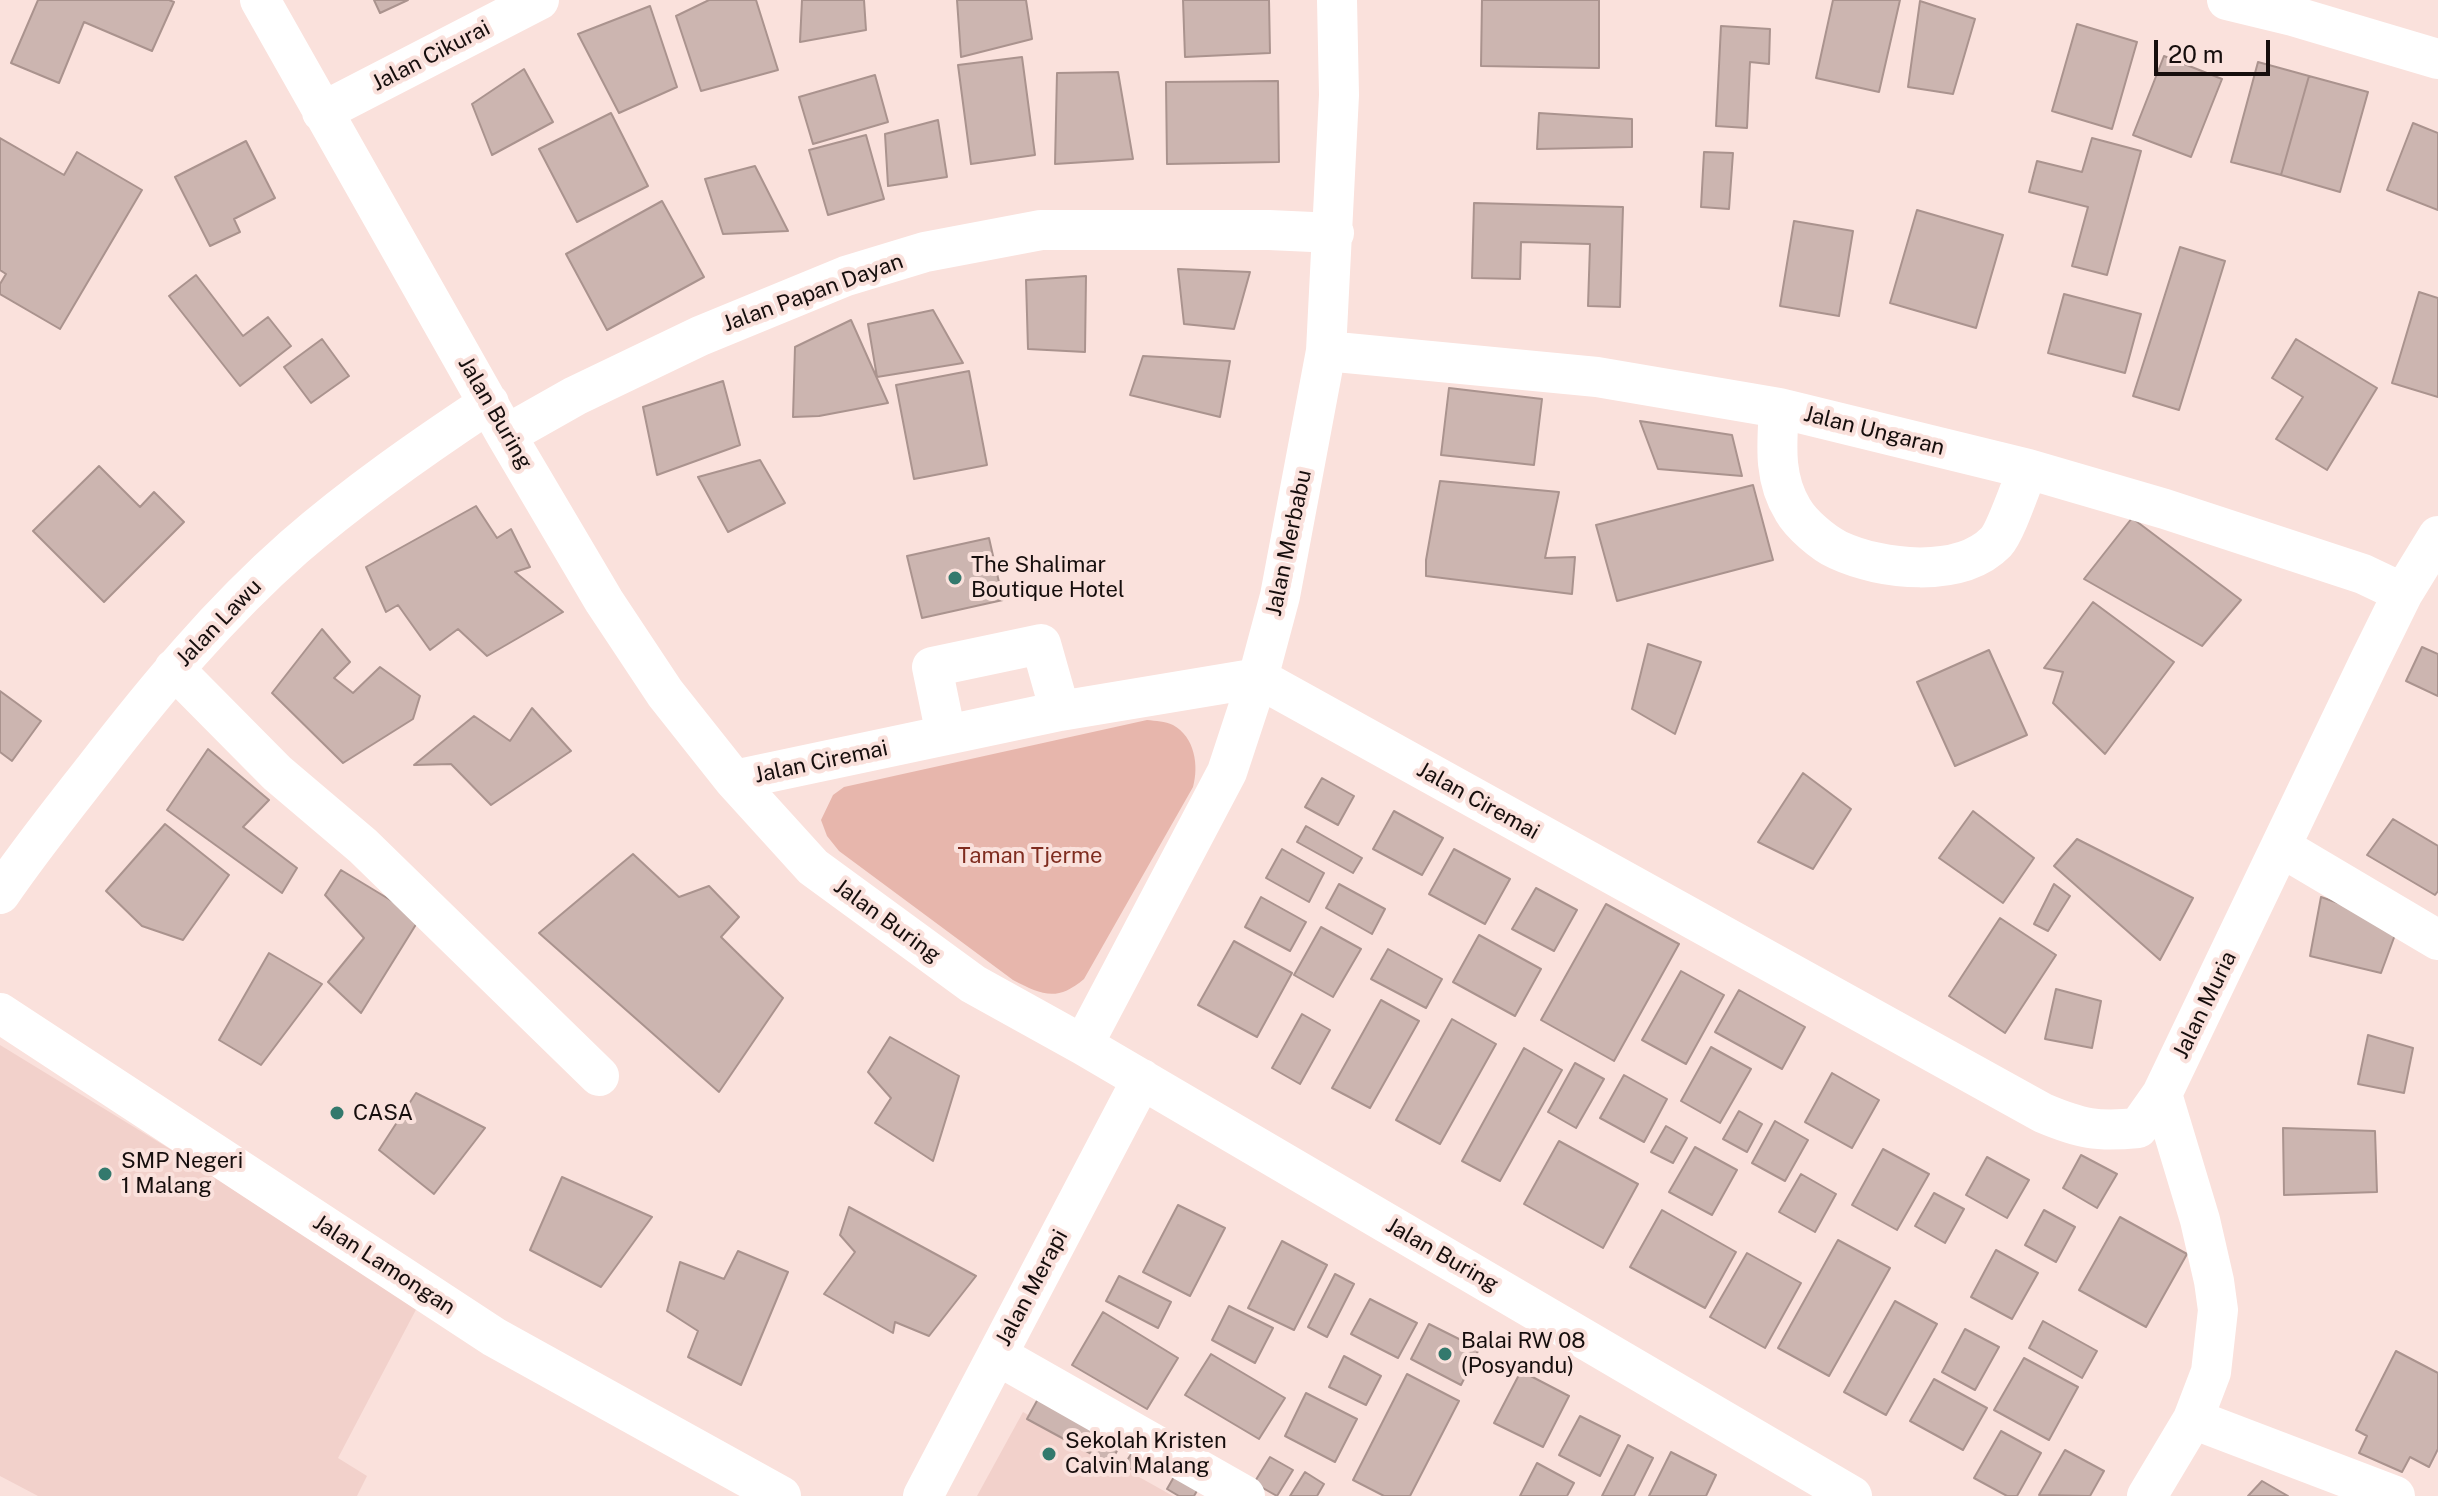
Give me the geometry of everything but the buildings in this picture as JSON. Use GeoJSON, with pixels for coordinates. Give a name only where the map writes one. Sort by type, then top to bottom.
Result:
{"type":"FeatureCollection","features":[{"type":"Feature","properties":{"kind":"street","name":"Jalan Buring"},"geometry":{"type":"LineString","coordinates":[[260,0],[604,601],[665,693],[734,780],[813,867],[973,984],[1142,1079],[1852,1496]]}},
{"type":"Feature","properties":{"kind":"street","name":"Jalan Cikurai"},"geometry":{"type":"LineString","coordinates":[[322,112],[539,0]]}},
{"type":"Feature","properties":{"kind":"street","name":"Jalan Merbabu"},"geometry":{"type":"LineString","coordinates":[[1083,1045],[1227,772],[1258,678],[1280,596],[1326,351],[1339,95],[1337,0]]}},
{"type":"Feature","properties":{"kind":"street"},"geometry":{"type":"LineString","coordinates":[[2227,0],[2438,59]]}},
{"type":"Feature","properties":{"kind":"street","name":"Jalan Papan Dayan"},"geometry":{"type":"LineString","coordinates":[[498,419],[575,396],[700,336],[846,276],[925,252],[1041,230],[1334,233]]}},
{"type":"Feature","properties":{"kind":"street","name":"Jalan Ungaran"},"geometry":{"type":"LineString","coordinates":[[1326,351],[1597,377],[1779,408],[2028,469],[2179,513],[2363,574],[2403,593]]}},
{"type":"Feature","properties":{"kind":"street"},"geometry":{"type":"LineString","coordinates":[[1779,408],[1776,459],[1783,489],[1794,512],[1837,550],[1884,563],[1921,567],[1958,565],[1979,554],[1998,541],[2028,469]]}},
{"type":"Feature","properties":{"kind":"street","name":"Jalan Lawu"},"geometry":{"type":"LineString","coordinates":[[0,894],[174,669],[212,625],[293,548],[391,468],[498,419]]}},
{"type":"Feature","properties":{"kind":"street","name":"Jalan Muria"},"geometry":{"type":"LineString","coordinates":[[2162,1094],[2403,593],[2438,536]]}},
{"type":"Feature","properties":{"kind":"street"},"geometry":{"type":"LineString","coordinates":[[946,735],[932,667],[947,663],[1041,644],[1060,711]]}},
{"type":"Feature","properties":{"kind":"street"},"geometry":{"type":"LineString","coordinates":[[174,669],[277,773],[363,846],[599,1076]]}},
{"type":"Feature","properties":{"kind":"street","name":"Jalan Ciremai"},"geometry":{"type":"LineString","coordinates":[[734,780],[1060,711],[1258,678],[2043,1113],[2077,1128],[2107,1131],[2138,1128],[2162,1094]]}},
{"type":"Feature","properties":{"kind":"street"},"geometry":{"type":"LineString","coordinates":[[2281,847],[2438,940]]}},
{"type":"Feature","properties":{"kind":"street","name":"Jalan Lamongan"},"geometry":{"type":"LineString","coordinates":[[0,1013],[494,1337],[781,1496]]}},
{"type":"Feature","properties":{"kind":"street","name":"Jalan Merapi"},"geometry":{"type":"LineString","coordinates":[[923,1496],[1142,1079]]}},
{"type":"Feature","properties":{"kind":"street"},"geometry":{"type":"LineString","coordinates":[[2147,1496],[2193,1419],[2211,1372],[2218,1310],[2200,1220],[2162,1094]]}},
{"type":"Feature","properties":{"kind":"street"},"geometry":{"type":"LineString","coordinates":[[997,1355],[1245,1496]]}},
{"type":"Feature","properties":{"kind":"street"},"geometry":{"type":"LineString","coordinates":[[2193,1419],[2395,1496]]}},
{"type":"Feature","properties":{"kind":"shaded area","name":"SMP Negeri 1 Malang"},"geometry":{"type":"Polygon","coordinates":[[[0,1045],[420,1302],[338,1458],[367,1476],[357,1496],[38,1496],[0,1476],[0,1045]]]}},
{"type":"Feature","properties":{"kind":"shaded area","name":"Sekolah Kristen Calvin Malang"},"geometry":{"type":"Polygon","coordinates":[[[1023,1412],[1173,1496],[977,1496],[1023,1412]]]}},
{"type":"Feature","properties":{"kind":"green space","name":"Taman Tjerme"},"geometry":{"type":"Polygon","coordinates":[[[1147,720],[1170,724],[1180,730],[1191,744],[1196,770],[1193,787],[1084,979],[1066,991],[1049,994],[1013,980],[839,851],[827,836],[821,820],[833,795],[844,787],[1147,720]]]}},
{"type":"Feature","properties":{"kind":"place","name":"The Shalimar Boutique Hotel"},"geometry":{"type":"Point","coordinates":[955,578]}},
{"type":"Feature","properties":{"kind":"place","name":"CASA"},"geometry":{"type":"Point","coordinates":[337,1113]}},
{"type":"Feature","properties":{"kind":"place","name":"SMP Negeri 1 Malang"},"geometry":{"type":"Point","coordinates":[105,1174]}},
{"type":"Feature","properties":{"kind":"place","name":"Balai RW 08 (Posyandu)"},"geometry":{"type":"Point","coordinates":[1445,1354]}},
{"type":"Feature","properties":{"kind":"place","name":"Sekolah Kristen Calvin Malang"},"geometry":{"type":"Point","coordinates":[1049,1454]}}]}
